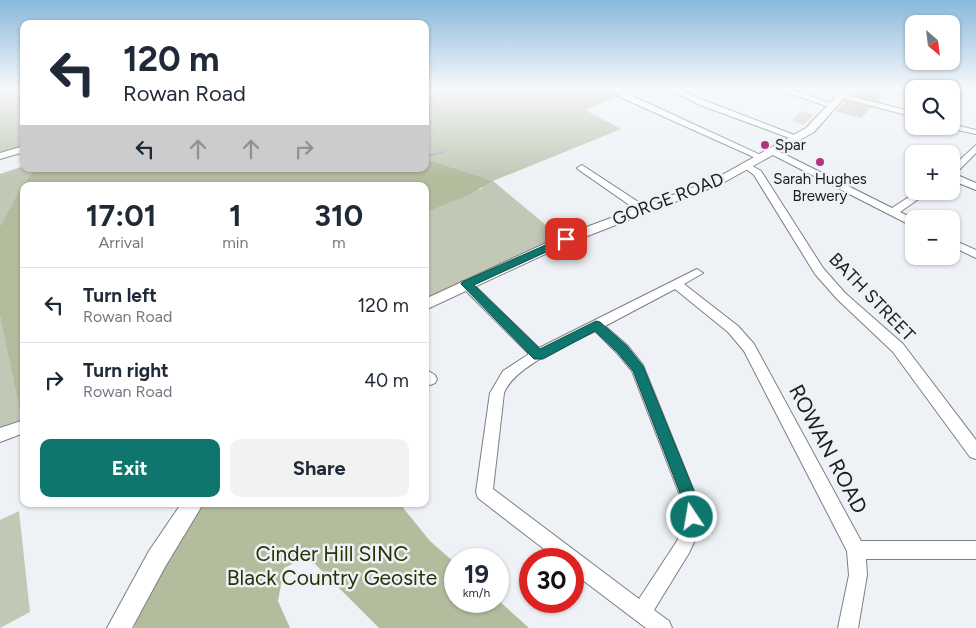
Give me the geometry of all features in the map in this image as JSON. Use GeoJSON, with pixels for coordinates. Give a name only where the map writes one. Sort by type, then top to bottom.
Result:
{"type":"FeatureCollection","features":[{"type":"Feature","properties":{"kind":"main road","name":"GORGE ROAD"},"geometry":{"type":"LineString","coordinates":[[429,303],[466,284],[562,241],[712,184],[798,138],[810,130],[820,118]]}},
{"type":"Feature","properties":{"kind":"main road"},"geometry":{"type":"LineString","coordinates":[[119,628],[157,559],[191,507]]}},
{"type":"Feature","properties":{"kind":"street"},"geometry":{"type":"LineString","coordinates":[[675,118],[761,157]]}},
{"type":"Feature","properties":{"kind":"street"},"geometry":{"type":"LineString","coordinates":[[745,118],[798,138]]}},
{"type":"Feature","properties":{"kind":"street"},"geometry":{"type":"LineString","coordinates":[[960,129],[976,133]]}},
{"type":"Feature","properties":{"kind":"street"},"geometry":{"type":"LineString","coordinates":[[960,165],[976,148]]}},
{"type":"Feature","properties":{"kind":"street"},"geometry":{"type":"LineString","coordinates":[[0,156],[20,150]]}},
{"type":"Feature","properties":{"kind":"street"},"geometry":{"type":"LineString","coordinates":[[772,151],[905,218]]}},
{"type":"Feature","properties":{"kind":"street","name":"BATH STREET"},"geometry":{"type":"LineString","coordinates":[[747,166],[758,173],[828,283],[898,348],[976,452]]}},
{"type":"Feature","properties":{"kind":"street"},"geometry":{"type":"LineString","coordinates":[[582,168],[642,209]]}},
{"type":"Feature","properties":{"kind":"street"},"geometry":{"type":"LineString","coordinates":[[960,179],[976,187]]}},
{"type":"Feature","properties":{"kind":"street"},"geometry":{"type":"LineString","coordinates":[[893,212],[911,200]]}},
{"type":"Feature","properties":{"kind":"street"},"geometry":{"type":"LineString","coordinates":[[960,246],[976,254]]}},
{"type":"Feature","properties":{"kind":"street"},"geometry":{"type":"LineString","coordinates":[[558,548],[484,492],[497,393],[500,383],[516,368],[538,355],[697,273]]}},
{"type":"Feature","properties":{"kind":"street"},"geometry":{"type":"LineString","coordinates":[[466,284],[538,355]]}},
{"type":"Feature","properties":{"kind":"street","name":"ROWAN ROAD"},"geometry":{"type":"LineString","coordinates":[[676,284],[734,329],[749,348],[856,550]]}},
{"type":"Feature","properties":{"kind":"street"},"geometry":{"type":"LineString","coordinates":[[596,325],[623,350],[638,369],[692,506],[692,527],[683,547],[641,612]]}},
{"type":"Feature","properties":{"kind":"street"},"geometry":{"type":"LineString","coordinates":[[0,435],[20,428]]}},
{"type":"Feature","properties":{"kind":"street"},"geometry":{"type":"LineString","coordinates":[[848,628],[858,575],[856,550],[976,550]]}},
{"type":"Feature","properties":{"kind":"street"},"geometry":{"type":"LineString","coordinates":[[584,568],[662,628]]}},
{"type":"Feature","properties":{"kind":"green space"},"geometry":{"type":"Polygon","coordinates":[[[0,118],[20,118],[20,147],[0,154],[0,118]]]}},
{"type":"Feature","properties":{"kind":"green space"},"geometry":{"type":"Polygon","coordinates":[[[429,118],[601,118],[621,129],[493,181],[559,236],[429,297],[429,211],[483,188],[453,170],[429,161],[429,118]]]}},
{"type":"Feature","properties":{"kind":"green space"},"geometry":{"type":"Polygon","coordinates":[[[429,160],[492,181],[473,193],[429,211],[429,182],[25,182],[33,172],[429,172],[429,160]]]}},
{"type":"Feature","properties":{"kind":"green space"},"geometry":{"type":"Polygon","coordinates":[[[20,167],[20,172],[33,172],[25,182],[20,182],[20,189],[0,226],[0,174],[20,167]]]}},
{"type":"Feature","properties":{"kind":"green space"},"geometry":{"type":"Polygon","coordinates":[[[20,189],[20,412],[0,317],[0,226],[20,189]]]}},
{"type":"Feature","properties":{"kind":"green space"},"geometry":{"type":"Polygon","coordinates":[[[0,317],[20,412],[20,423],[0,430],[0,317]]]}},
{"type":"Feature","properties":{"kind":"green space","name":"Cinder Hill SINC Black Country Geosite"},"geometry":{"type":"Polygon","coordinates":[[[202,507],[402,507],[430,541],[444,553],[444,613],[509,613],[509,610],[529,628],[379,628],[315,564],[302,559],[284,568],[278,601],[290,628],[134,628],[142,602],[202,507]]]}},
{"type":"Feature","properties":{"kind":"green space"},"geometry":{"type":"Polygon","coordinates":[[[19,511],[30,612],[0,628],[0,520],[19,511]]]}},
{"type":"Feature","properties":{"kind":"building"},"geometry":{"type":"Polygon","coordinates":[[[794,118],[810,118],[803,125],[792,120],[794,118]]]}},
{"type":"Feature","properties":{"kind":"waterway"},"geometry":{"type":"LineString","coordinates":[[429,155],[444,152]]}},
{"type":"Feature","properties":{"kind":"place","name":"Spar"},"geometry":{"type":"Point","coordinates":[765,145]}},
{"type":"Feature","properties":{"kind":"place","name":"Sarah Hughes Brewery"},"geometry":{"type":"Point","coordinates":[820,162]}},
{"type":"Feature","properties":{"kind":"route"},"geometry":{"type":"LineString","coordinates":[[566,239],[466,284],[538,355],[596,325],[623,350],[638,369],[692,506],[692,517]]}}]}
